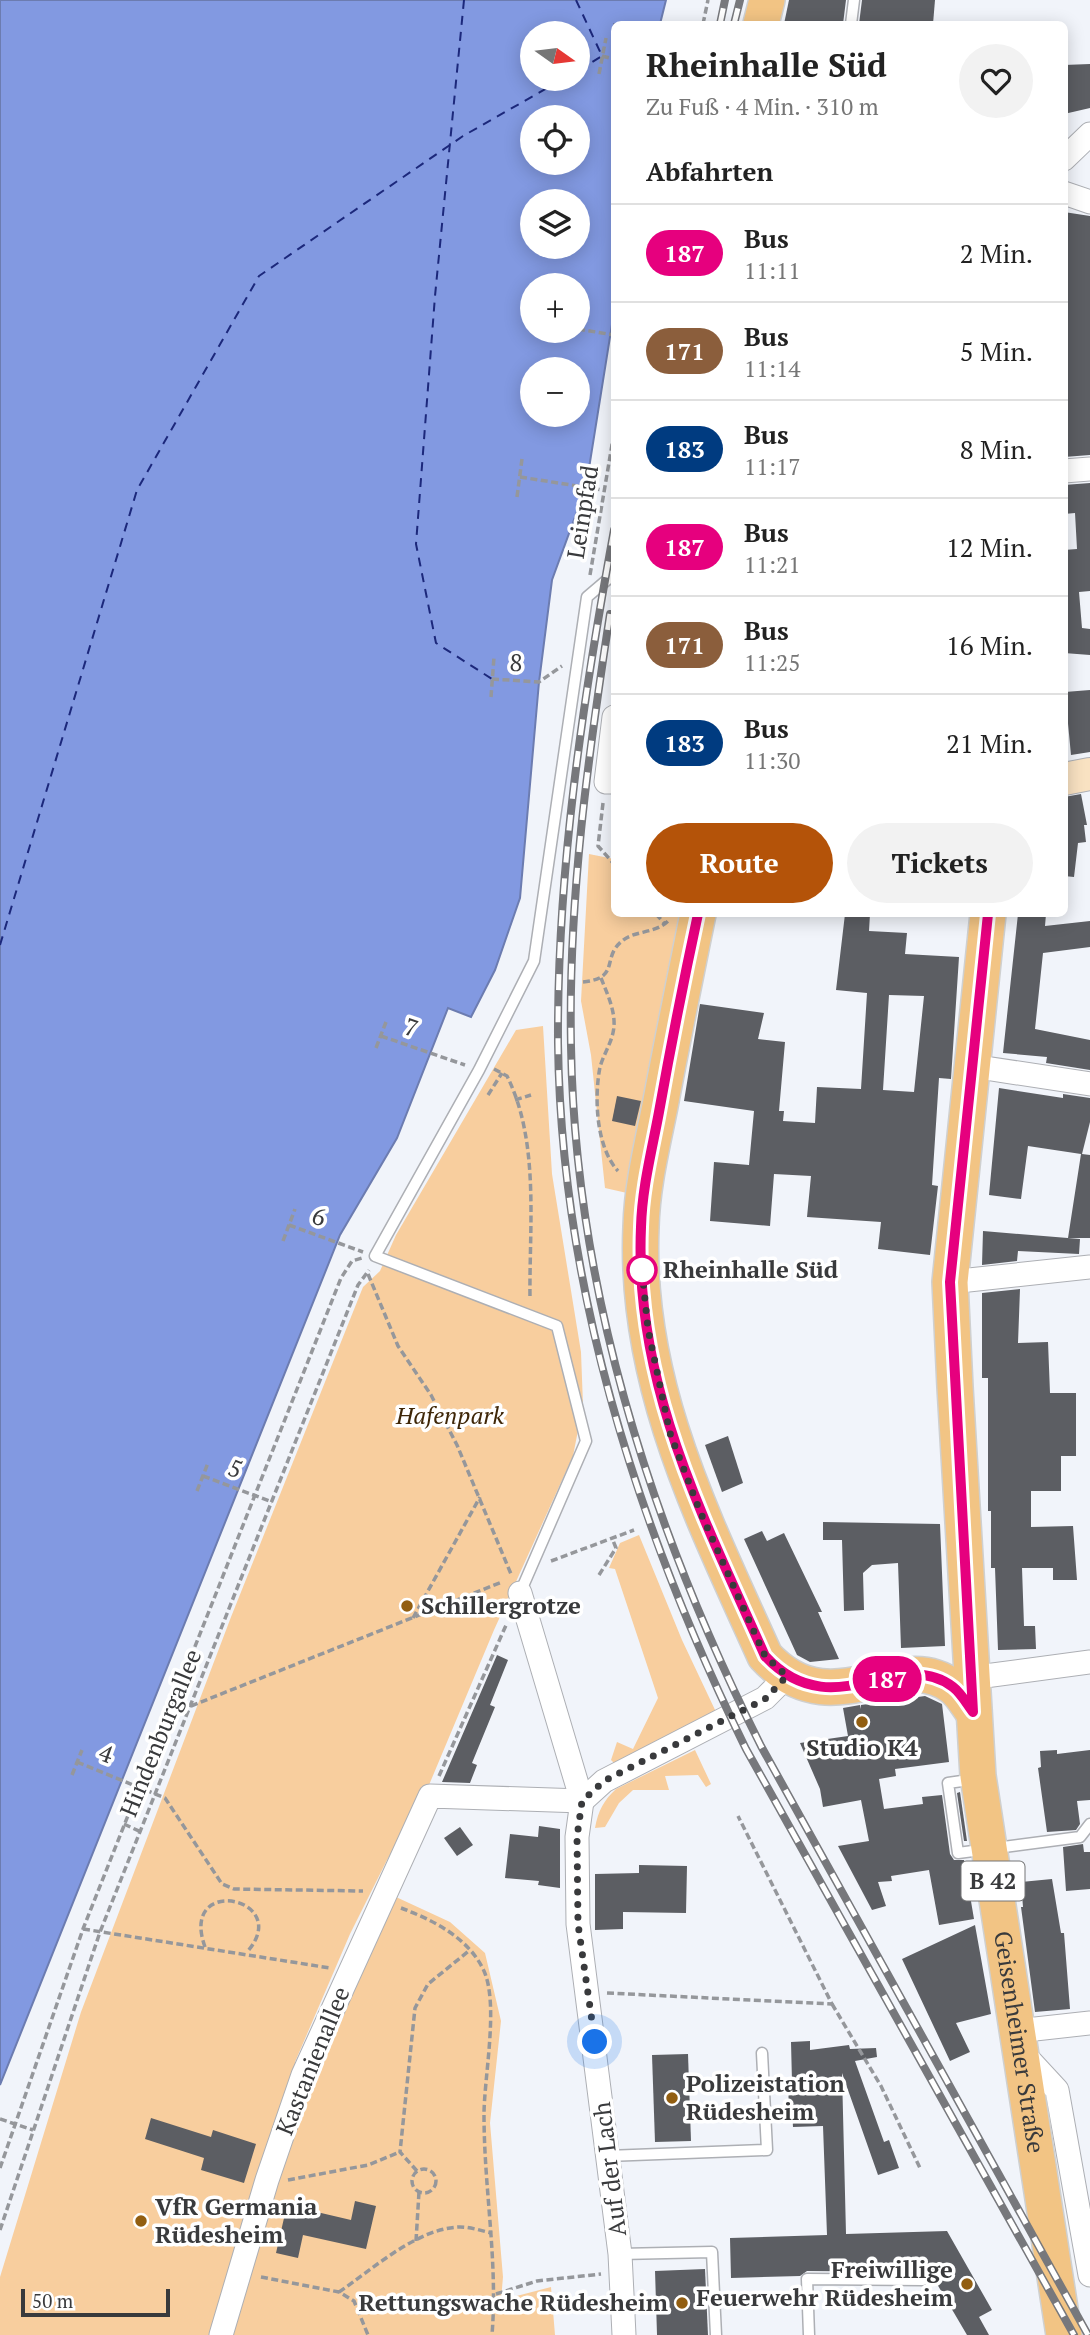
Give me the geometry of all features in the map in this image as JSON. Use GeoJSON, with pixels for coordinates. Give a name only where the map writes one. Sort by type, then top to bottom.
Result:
{"type":"FeatureCollection","features":[{"type":"Feature","properties":{"kind":"main road"},"geometry":{"type":"LineString","coordinates":[[762,21],[767,0]]}},
{"type":"Feature","properties":{"kind":"main road"},"geometry":{"type":"LineString","coordinates":[[1068,778],[1090,774]]}},
{"type":"Feature","properties":{"kind":"main road","name":"B 42"},"geometry":{"type":"LineString","coordinates":[[697,917],[643,1198],[641,1250],[648,1329],[670,1433],[699,1509],[765,1656],[799,1683],[826,1688],[925,1675],[950,1662],[958,1651],[968,1622]]}},
{"type":"Feature","properties":{"kind":"main road","name":"Geisenheimer Straße"},"geometry":{"type":"LineString","coordinates":[[988,917],[950,1282],[968,1622],[978,1778],[1064,2335]]}},
{"type":"Feature","properties":{"kind":"main road"},"geometry":{"type":"LineString","coordinates":[[925,1675],[972,1695]]}},
{"type":"Feature","properties":{"kind":"street"},"geometry":{"type":"LineString","coordinates":[[1068,155],[1090,134]]}},
{"type":"Feature","properties":{"kind":"street"},"geometry":{"type":"LineString","coordinates":[[1068,194],[1090,202]]}},
{"type":"Feature","properties":{"kind":"street"},"geometry":{"type":"LineString","coordinates":[[1068,471],[1090,469]]}},
{"type":"Feature","properties":{"kind":"street"},"geometry":{"type":"LineString","coordinates":[[972,1066],[1090,1084]]}},
{"type":"Feature","properties":{"kind":"street"},"geometry":{"type":"LineString","coordinates":[[950,1282],[1090,1267]]}},
{"type":"Feature","properties":{"kind":"street","name":"Auf der Lach"},"geometry":{"type":"LineString","coordinates":[[516,1585],[582,1801],[577,1837],[578,1924],[620,2263],[624,2335]]}},
{"type":"Feature","properties":{"kind":"street"},"geometry":{"type":"LineString","coordinates":[[972,1695],[1090,1662]]}},
{"type":"Feature","properties":{"kind":"street"},"geometry":{"type":"LineString","coordinates":[[430,1796],[582,1801],[604,1781],[765,1699],[787,1676]]}},
{"type":"Feature","properties":{"kind":"street","name":"Kastanienallee"},"geometry":{"type":"LineString","coordinates":[[221,2335],[267,2180],[303,2075],[430,1796]]}},
{"type":"Feature","properties":{"kind":"street"},"geometry":{"type":"LineString","coordinates":[[1090,2023],[1018,2040],[1056,2090],[1090,2275]]}},
{"type":"Feature","properties":{"kind":"lane"},"geometry":{"type":"LineString","coordinates":[[852,21],[854,0]]}},
{"type":"Feature","properties":{"kind":"lane"},"geometry":{"type":"LineString","coordinates":[[516,1585],[529,1570],[586,1441],[557,1326],[375,1256],[480,1070],[534,961],[587,597],[611,577]]}},
{"type":"Feature","properties":{"kind":"lane"},"geometry":{"type":"LineString","coordinates":[[988,1849],[1080,1837],[1090,1824]]}},
{"type":"Feature","properties":{"kind":"lane"},"geometry":{"type":"LineString","coordinates":[[607,2157],[767,2150],[762,2053]]}},
{"type":"Feature","properties":{"kind":"lane"},"geometry":{"type":"LineString","coordinates":[[620,2263],[712,2252],[716,2335]]}},
{"type":"Feature","properties":{"kind":"lane"},"geometry":{"type":"LineString","coordinates":[[809,2335],[807,2279],[923,2280]]}},
{"type":"Feature","properties":{"kind":"path"},"geometry":{"type":"LineString","coordinates":[[704,21],[708,0]]}},
{"type":"Feature","properties":{"kind":"path"},"geometry":{"type":"LineString","coordinates":[[599,74],[606,38]]}},
{"type":"Feature","properties":{"kind":"path"},"geometry":{"type":"LineString","coordinates":[[603,56],[611,58]]}},
{"type":"Feature","properties":{"kind":"path"},"geometry":{"type":"LineString","coordinates":[[590,331],[611,335]]}},
{"type":"Feature","properties":{"kind":"path","name":"Leinpfad"},"geometry":{"type":"LineString","coordinates":[[587,597],[611,449]]}},
{"type":"Feature","properties":{"kind":"path"},"geometry":{"type":"LineString","coordinates":[[517,497],[523,459]]}},
{"type":"Feature","properties":{"kind":"path"},"geometry":{"type":"LineString","coordinates":[[520,477],[603,490]]}},
{"type":"Feature","properties":{"kind":"path"},"geometry":{"type":"LineString","coordinates":[[491,697],[494,657]]}},
{"type":"Feature","properties":{"kind":"path","name":"8"},"geometry":{"type":"LineString","coordinates":[[492,679],[539,682]]}},
{"type":"Feature","properties":{"kind":"path"},"geometry":{"type":"LineString","coordinates":[[610,782],[597,834],[598,846],[611,861]]}},
{"type":"Feature","properties":{"kind":"path"},"geometry":{"type":"LineString","coordinates":[[583,982],[601,978],[623,940],[665,924],[659,917]]}},
{"type":"Feature","properties":{"kind":"path"},"geometry":{"type":"LineString","coordinates":[[601,978],[609,997],[614,1027],[600,1070],[599,1128],[609,1161],[643,1198]]}},
{"type":"Feature","properties":{"kind":"path"},"geometry":{"type":"LineString","coordinates":[[376,1048],[386,1021]]}},
{"type":"Feature","properties":{"kind":"path","name":"7"},"geometry":{"type":"LineString","coordinates":[[381,1036],[480,1070]]}},
{"type":"Feature","properties":{"kind":"path"},"geometry":{"type":"LineString","coordinates":[[488,1095],[500,1072],[510,1083],[523,1126],[528,1159],[530,1315]]}},
{"type":"Feature","properties":{"kind":"path"},"geometry":{"type":"LineString","coordinates":[[515,1100],[531,1095]]}},
{"type":"Feature","properties":{"kind":"path"},"geometry":{"type":"LineString","coordinates":[[284,1241],[295,1209]]}},
{"type":"Feature","properties":{"kind":"path","name":"6"},"geometry":{"type":"LineString","coordinates":[[289,1225],[375,1256]]}},
{"type":"Feature","properties":{"kind":"path"},"geometry":{"type":"LineString","coordinates":[[0,2168],[13,2123],[83,1929],[341,1279],[352,1261],[375,1256]]}},
{"type":"Feature","properties":{"kind":"path","name":"Hindenburgallee"},"geometry":{"type":"LineString","coordinates":[[0,2231],[100,1932],[158,1793],[358,1285],[368,1274],[375,1256]]}},
{"type":"Feature","properties":{"kind":"path"},"geometry":{"type":"LineString","coordinates":[[368,1274],[380,1296],[394,1340],[432,1395],[480,1497],[516,1585]]}},
{"type":"Feature","properties":{"kind":"path"},"geometry":{"type":"LineString","coordinates":[[197,1491],[208,1464]]}},
{"type":"Feature","properties":{"kind":"path","name":"5"},"geometry":{"type":"LineString","coordinates":[[203,1476],[272,1502]]}},
{"type":"Feature","properties":{"kind":"path"},"geometry":{"type":"LineString","coordinates":[[412,1619],[480,1497]]}},
{"type":"Feature","properties":{"kind":"path"},"geometry":{"type":"LineString","coordinates":[[430,1796],[516,1585],[529,1570],[634,1530]]}},
{"type":"Feature","properties":{"kind":"path"},"geometry":{"type":"LineString","coordinates":[[599,1575],[616,1548],[612,1538]]}},
{"type":"Feature","properties":{"kind":"path"},"geometry":{"type":"LineString","coordinates":[[190,1707],[412,1619],[516,1585]]}},
{"type":"Feature","properties":{"kind":"path"},"geometry":{"type":"LineString","coordinates":[[72,1775],[82,1750]]}},
{"type":"Feature","properties":{"kind":"path","name":"4"},"geometry":{"type":"LineString","coordinates":[[77,1762],[158,1793]]}},
{"type":"Feature","properties":{"kind":"path"},"geometry":{"type":"LineString","coordinates":[[158,1793],[165,1798],[222,1884],[234,1889],[366,1891],[383,1896],[394,1905],[435,1921],[470,1950],[488,1982],[489,2024],[484,2114],[495,2294],[492,2335]]}},
{"type":"Feature","properties":{"kind":"path"},"geometry":{"type":"LineString","coordinates":[[738,1816],[832,2004],[881,2086],[920,2168]]}},
{"type":"Feature","properties":{"kind":"path"},"geometry":{"type":"LineString","coordinates":[[124,1824],[141,1832]]}},
{"type":"Feature","properties":{"kind":"path"},"geometry":{"type":"LineString","coordinates":[[234,1889],[234,1899]]}},
{"type":"Feature","properties":{"kind":"path"},"geometry":{"type":"LineString","coordinates":[[205,1947],[201,1935],[203,1916],[216,1902],[234,1899],[251,1908],[258,1926],[257,1936],[246,1952]]}},
{"type":"Feature","properties":{"kind":"path"},"geometry":{"type":"LineString","coordinates":[[83,1929],[246,1952],[331,1968],[348,1975]]}},
{"type":"Feature","properties":{"kind":"path"},"geometry":{"type":"LineString","coordinates":[[417,2171],[400,2152],[409,2055],[419,1995],[470,1950]]}},
{"type":"Feature","properties":{"kind":"path"},"geometry":{"type":"LineString","coordinates":[[587,1992],[832,2004]]}},
{"type":"Feature","properties":{"kind":"path"},"geometry":{"type":"LineString","coordinates":[[0,2119],[33,2130]]}},
{"type":"Feature","properties":{"kind":"path"},"geometry":{"type":"LineString","coordinates":[[267,2180],[284,2180],[368,2165],[400,2152]]}},
{"type":"Feature","properties":{"kind":"path"},"geometry":{"type":"LineString","coordinates":[[417,2171],[431,2170],[436,2180],[432,2191],[419,2192]]}},
{"type":"Feature","properties":{"kind":"path"},"geometry":{"type":"LineString","coordinates":[[416,2241],[419,2192],[412,2182],[417,2171]]}},
{"type":"Feature","properties":{"kind":"path"},"geometry":{"type":"LineString","coordinates":[[339,2292],[416,2241],[458,2227],[492,2233]]}},
{"type":"Feature","properties":{"kind":"path"},"geometry":{"type":"LineString","coordinates":[[495,2294],[620,2263]]}},
{"type":"Feature","properties":{"kind":"path"},"geometry":{"type":"LineString","coordinates":[[238,2273],[339,2292],[354,2301],[368,2335]]}},
{"type":"Feature","properties":{"kind":"green space"},"geometry":{"type":"Polygon","coordinates":[[[589,854],[611,858],[611,917],[688,917],[627,1193],[605,1188],[591,1055],[581,1001],[589,854]]]}},
{"type":"Feature","properties":{"kind":"green space","name":"Hafenpark"},"geometry":{"type":"Polygon","coordinates":[[[543,1026],[552,1174],[581,1352],[583,1405],[573,1456],[494,1630],[429,1785],[350,1934],[295,2062],[319,2068],[396,1897],[450,1922],[485,1953],[501,2021],[490,2123],[503,2277],[501,2300],[551,2287],[555,2335],[0,2335],[0,2277],[81,2012],[231,1617],[363,1287],[380,1271],[396,1235],[516,1030],[543,1026]]]}},
{"type":"Feature","properties":{"kind":"green space"},"geometry":{"type":"Polygon","coordinates":[[[639,1535],[682,1640],[716,1712],[615,1764],[611,1760],[617,1742],[633,1749],[658,1698],[615,1569],[609,1568],[620,1543],[639,1535]]]}},
{"type":"Feature","properties":{"kind":"green space"},"geometry":{"type":"Polygon","coordinates":[[[695,1750],[711,1784],[706,1787],[698,1775],[665,1776],[669,1790],[633,1790],[619,1803],[605,1827],[595,1828],[602,1806],[616,1789],[695,1750]]]}},
{"type":"Feature","properties":{"kind":"water"},"geometry":{"type":"Polygon","coordinates":[[[0,0],[666,0],[661,21],[611,21],[611,331],[586,487],[552,580],[539,682],[520,898],[495,970],[471,1017],[448,1008],[397,1138],[340,1235],[0,2085],[0,0]]]}},
{"type":"Feature","properties":{"kind":"building"},"geometry":{"type":"Polygon","coordinates":[[[789,0],[846,0],[843,21],[785,21],[789,0]]]}},
{"type":"Feature","properties":{"kind":"building"},"geometry":{"type":"Polygon","coordinates":[[[862,0],[935,0],[933,21],[859,21],[862,0]]]}},
{"type":"Feature","properties":{"kind":"building"},"geometry":{"type":"Polygon","coordinates":[[[1090,64],[1090,108],[1068,113],[1068,65],[1090,64]]]}},
{"type":"Feature","properties":{"kind":"building"},"geometry":{"type":"Polygon","coordinates":[[[1068,213],[1090,216],[1090,455],[1068,457],[1068,213]]]}},
{"type":"Feature","properties":{"kind":"building"},"geometry":{"type":"Polygon","coordinates":[[[1090,483],[1090,591],[1079,592],[1082,628],[1090,629],[1090,655],[1068,653],[1068,550],[1077,549],[1075,513],[1068,514],[1068,485],[1090,483]]]}},
{"type":"Feature","properties":{"kind":"building"},"geometry":{"type":"Polygon","coordinates":[[[1090,690],[1090,752],[1071,755],[1068,692],[1090,690]]]}},
{"type":"Feature","properties":{"kind":"building"},"geometry":{"type":"Polygon","coordinates":[[[1081,794],[1087,825],[1084,825],[1086,842],[1078,843],[1074,877],[1068,876],[1068,796],[1081,794]]]}},
{"type":"Feature","properties":{"kind":"building"},"geometry":{"type":"Polygon","coordinates":[[[845,917],[870,917],[869,931],[907,933],[905,954],[959,957],[951,1079],[939,1078],[932,1185],[938,1186],[930,1255],[878,1249],[881,1222],[807,1217],[811,1176],[774,1174],[770,1226],[710,1221],[714,1162],[749,1165],[754,1111],[684,1101],[700,1004],[764,1013],[758,1039],[785,1042],[779,1111],[784,1111],[783,1121],[815,1123],[817,1087],[861,1089],[867,993],[836,990],[845,917]],[[889,995],[883,1090],[914,1092],[924,996],[889,995]]]}},
{"type":"Feature","properties":{"kind":"building"},"geometry":{"type":"Polygon","coordinates":[[[1018,917],[1046,917],[1045,926],[1090,921],[1090,947],[1043,953],[1035,1029],[1090,1040],[1090,1070],[1046,1063],[1047,1057],[1003,1053],[1018,917]]]}},
{"type":"Feature","properties":{"kind":"building"},"geometry":{"type":"Polygon","coordinates":[[[999,1088],[1063,1098],[1063,1094],[1090,1098],[1090,1122],[1082,1154],[1090,1155],[1090,1238],[1068,1238],[1081,1154],[1028,1146],[1021,1199],[989,1195],[999,1088]]]}},
{"type":"Feature","properties":{"kind":"building"},"geometry":{"type":"Polygon","coordinates":[[[617,1096],[641,1101],[635,1126],[612,1121],[617,1096]]]}},
{"type":"Feature","properties":{"kind":"building"},"geometry":{"type":"Polygon","coordinates":[[[983,1231],[1080,1239],[1079,1254],[1018,1251],[1017,1261],[982,1265],[983,1231]]]}},
{"type":"Feature","properties":{"kind":"building"},"geometry":{"type":"Polygon","coordinates":[[[1020,1289],[1018,1343],[1048,1342],[1050,1393],[1076,1393],[1076,1456],[1061,1456],[1061,1491],[1031,1491],[1031,1527],[1073,1526],[1077,1580],[1053,1580],[1053,1568],[1022,1568],[1024,1626],[1035,1626],[1036,1649],[998,1650],[995,1568],[991,1568],[991,1511],[988,1511],[988,1378],[982,1378],[982,1293],[1020,1289]]]}},
{"type":"Feature","properties":{"kind":"building"},"geometry":{"type":"Polygon","coordinates":[[[728,1436],[743,1483],[722,1492],[705,1445],[728,1436]]]}},
{"type":"Feature","properties":{"kind":"building"},"geometry":{"type":"Polygon","coordinates":[[[823,1522],[940,1524],[945,1646],[901,1648],[898,1563],[872,1565],[863,1573],[864,1610],[844,1611],[842,1540],[823,1540],[823,1522]]]}},
{"type":"Feature","properties":{"kind":"building"},"geometry":{"type":"Polygon","coordinates":[[[762,1531],[767,1541],[784,1533],[822,1612],[818,1612],[839,1659],[810,1662],[797,1655],[744,1539],[762,1531]]]}},
{"type":"Feature","properties":{"kind":"building"},"geometry":{"type":"Polygon","coordinates":[[[497,1655],[508,1660],[490,1705],[495,1707],[472,1763],[477,1765],[470,1783],[442,1782],[497,1655]]]}},
{"type":"Feature","properties":{"kind":"building"},"geometry":{"type":"Polygon","coordinates":[[[925,1696],[942,1704],[949,1762],[895,1769],[896,1776],[879,1779],[884,1809],[923,1804],[922,1797],[942,1795],[950,1854],[954,1860],[964,1860],[974,1919],[939,1925],[929,1870],[891,1876],[892,1881],[878,1882],[886,1906],[872,1910],[838,1846],[869,1841],[861,1800],[823,1807],[820,1789],[800,1743],[848,1736],[843,1708],[860,1705],[861,1709],[861,1705],[925,1696]]]}},
{"type":"Feature","properties":{"kind":"building"},"geometry":{"type":"Polygon","coordinates":[[[1057,1750],[1057,1754],[1090,1750],[1090,1800],[1077,1801],[1080,1824],[1076,1830],[1047,1832],[1038,1768],[1041,1767],[1040,1751],[1057,1750]]]}},
{"type":"Feature","properties":{"kind":"building"},"geometry":{"type":"Polygon","coordinates":[[[960,1792],[967,1841],[964,1841],[957,1793],[960,1792]]]}},
{"type":"Feature","properties":{"kind":"building"},"geometry":{"type":"Polygon","coordinates":[[[539,1826],[560,1829],[560,1888],[538,1885],[539,1881],[505,1878],[510,1834],[538,1837],[539,1826]]]}},
{"type":"Feature","properties":{"kind":"building"},"geometry":{"type":"Polygon","coordinates":[[[460,1827],[473,1845],[457,1856],[444,1838],[460,1827]]]}},
{"type":"Feature","properties":{"kind":"building"},"geometry":{"type":"Polygon","coordinates":[[[1083,1844],[1084,1852],[1090,1852],[1090,1889],[1066,1891],[1063,1847],[1083,1844]]]}},
{"type":"Feature","properties":{"kind":"building"},"geometry":{"type":"Polygon","coordinates":[[[639,1865],[687,1866],[686,1913],[623,1912],[623,1929],[595,1930],[595,1874],[639,1873],[639,1865]]]}},
{"type":"Feature","properties":{"kind":"building"},"geometry":{"type":"Polygon","coordinates":[[[1052,1879],[1061,1933],[1064,1933],[1070,2009],[1035,2012],[1021,1907],[1021,1882],[1052,1879]]]}},
{"type":"Feature","properties":{"kind":"building"},"geometry":{"type":"Polygon","coordinates":[[[975,1925],[991,2014],[956,2023],[970,2052],[950,2061],[902,1959],[975,1925]]]}},
{"type":"Feature","properties":{"kind":"building"},"geometry":{"type":"Polygon","coordinates":[[[810,2041],[810,2050],[849,2045],[850,2049],[876,2048],[877,2057],[855,2061],[884,2142],[889,2140],[899,2168],[878,2175],[842,2073],[846,2234],[947,2231],[992,2310],[979,2317],[989,2335],[967,2335],[930,2272],[807,2271],[800,2276],[731,2278],[730,2238],[827,2235],[823,2126],[793,2127],[792,2111],[789,2111],[788,2082],[792,2082],[791,2042],[810,2041]]]}},
{"type":"Feature","properties":{"kind":"building","name":"Polizeistation Rüdesheim"},"geometry":{"type":"Polygon","coordinates":[[[688,2054],[691,2141],[655,2142],[652,2055],[688,2054]]]}},
{"type":"Feature","properties":{"kind":"building"},"geometry":{"type":"Polygon","coordinates":[[[151,2118],[211,2137],[213,2130],[256,2144],[244,2183],[201,2170],[204,2158],[145,2139],[151,2118]]]}},
{"type":"Feature","properties":{"kind":"building"},"geometry":{"type":"Polygon","coordinates":[[[355,2201],[376,2206],[366,2249],[303,2235],[298,2258],[276,2253],[287,2205],[351,2220],[355,2201]]]}},
{"type":"Feature","properties":{"kind":"building","name":"Rettungswache Rüdesheim"},"geometry":{"type":"Polygon","coordinates":[[[705,2269],[708,2335],[657,2335],[655,2271],[705,2269]]]}},
{"type":"Feature","properties":{"kind":"ferry route"},"geometry":{"type":"LineString","coordinates":[[464,0],[435,296],[416,544],[436,643],[492,679]]}},
{"type":"Feature","properties":{"kind":"ferry route"},"geometry":{"type":"LineString","coordinates":[[576,0],[586,21]]}},
{"type":"Feature","properties":{"kind":"ferry route"},"geometry":{"type":"LineString","coordinates":[[590,30],[602,56],[590,64]]}},
{"type":"Feature","properties":{"kind":"ferry route"},"geometry":{"type":"LineString","coordinates":[[0,945],[137,490],[259,276],[463,136],[542,91]]}},
{"type":"Feature","properties":{"kind":"railway"},"geometry":{"type":"LineString","coordinates":[[721,21],[725,0]]}},
{"type":"Feature","properties":{"kind":"railway"},"geometry":{"type":"LineString","coordinates":[[735,21],[740,0]]}},
{"type":"Feature","properties":{"kind":"railway"},"geometry":{"type":"LineString","coordinates":[[611,547],[582,721],[567,849],[558,1043],[563,1136],[573,1227],[590,1317],[613,1406],[671,1581],[746,1749],[1074,2335]]}},
{"type":"Feature","properties":{"kind":"railway"},"geometry":{"type":"LineString","coordinates":[[610,614],[587,775],[576,883],[571,1046],[576,1138],[587,1229],[604,1318],[627,1407],[654,1494],[686,1580],[761,1746],[1088,2335]]}},
{"type":"Feature","properties":{"kind":"bus line","name":"187"},"geometry":{"type":"LineString","coordinates":[[697,917],[648,1170],[641,1226],[642,1275],[648,1329],[663,1410],[681,1465],[765,1656],[776,1667],[799,1683],[826,1688],[925,1675],[954,1687],[973,1712],[950,1282],[988,917]]}},
{"type":"Feature","properties":{"kind":"place","name":"Rheinhalle Süd"},"geometry":{"type":"Point","coordinates":[642,1270]}},
{"type":"Feature","properties":{"kind":"place","name":"Schillergrotze"},"geometry":{"type":"Point","coordinates":[407,1606]}},
{"type":"Feature","properties":{"kind":"place","name":"Studio K4"},"geometry":{"type":"Point","coordinates":[862,1722]}},
{"type":"Feature","properties":{"kind":"place","name":"Polizeistation Rüdesheim"},"geometry":{"type":"Point","coordinates":[672,2098]}},
{"type":"Feature","properties":{"kind":"place","name":"VfR Germania Rüdesheim"},"geometry":{"type":"Point","coordinates":[141,2221]}},
{"type":"Feature","properties":{"kind":"place","name":"Freiwillige Feuerwehr Rüdesheim"},"geometry":{"type":"Point","coordinates":[967,2284]}},
{"type":"Feature","properties":{"kind":"place","name":"Rettungswache Rüdesheim"},"geometry":{"type":"Point","coordinates":[682,2303]}},
{"type":"Feature","properties":{"kind":"route"},"geometry":{"type":"LineString","coordinates":[[595,2042],[578,1924],[577,1837],[582,1801],[604,1781],[765,1699],[787,1676],[765,1656],[681,1465],[663,1410],[656,1376],[642,1270]]}}]}
